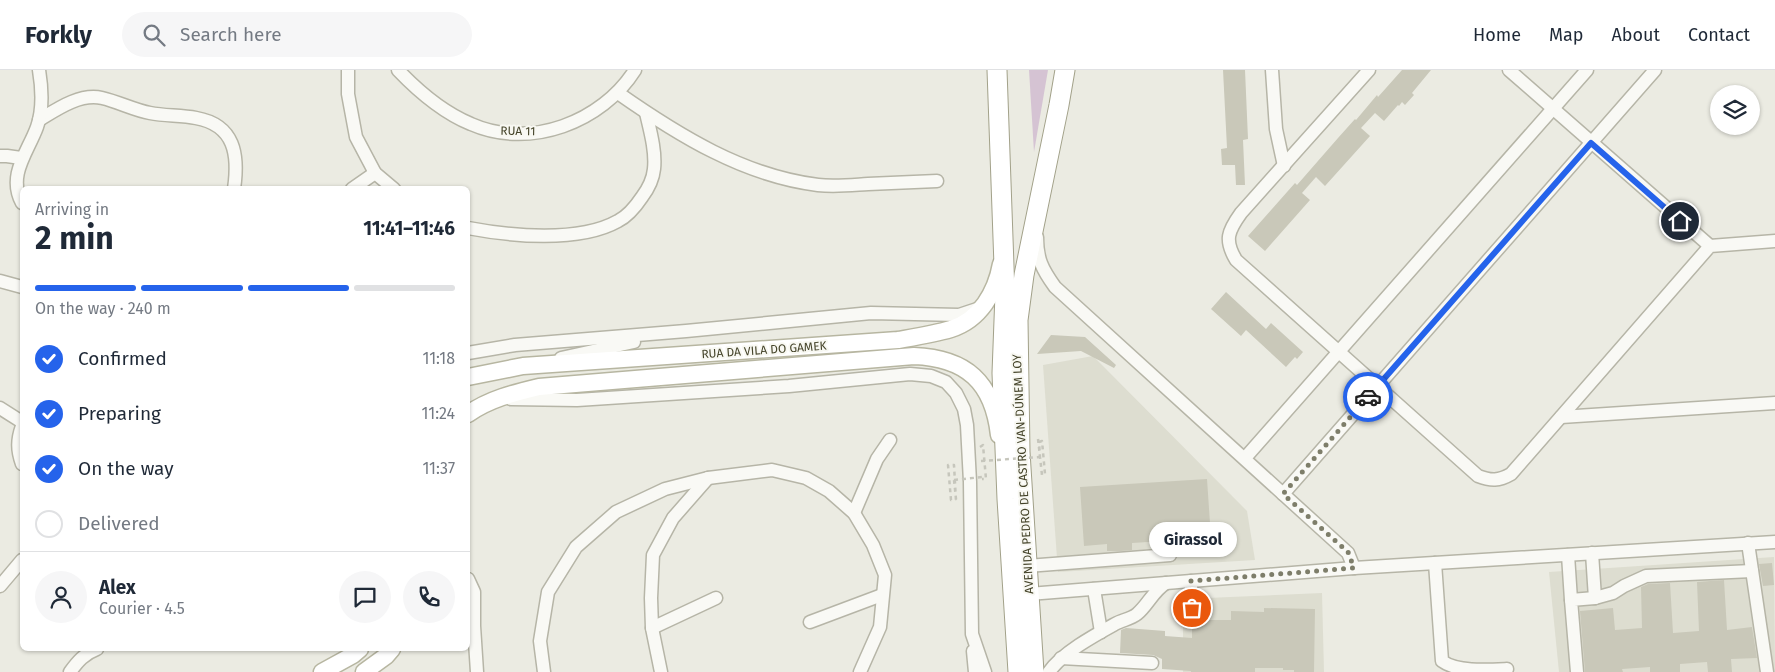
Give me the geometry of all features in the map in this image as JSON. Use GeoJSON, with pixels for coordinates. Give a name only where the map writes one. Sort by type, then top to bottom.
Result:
{"type":"FeatureCollection","features":[{"type":"Feature","properties":{"kind":"highway","name":"AVENIDA PEDRO DE CASTRO VAN-DÚNEM LOY"},"geometry":{"type":"LineString","coordinates":[[997,70],[1004,240],[1002,373],[1004,457],[1018,672]]}},
{"type":"Feature","properties":{"kind":"highway","name":"AVENIDA PEDRO DE CASTRO VAN-DÚNEM LOY"},"geometry":{"type":"LineString","coordinates":[[1034,672],[1020,452],[1018,320],[1021,290],[1059,105],[1064,70]]}},
{"type":"Feature","properties":{"kind":"main road","name":"RUA DA VILA DO GAMEK"},"geometry":{"type":"LineString","coordinates":[[470,377],[523,366],[898,340],[952,329],[965,322],[983,307],[990,298],[998,278],[1004,240]]}},
{"type":"Feature","properties":{"kind":"main road","name":"RUA DA VILA DO GAMEK"},"geometry":{"type":"LineString","coordinates":[[470,412],[480,405],[493,400],[539,386],[914,356],[933,357],[956,363],[965,368],[986,390],[992,405],[1004,457]]}},
{"type":"Feature","properties":{"kind":"main road"},"geometry":{"type":"LineString","coordinates":[[322,672],[358,651]]}},
{"type":"Feature","properties":{"kind":"main road"},"geometry":{"type":"LineString","coordinates":[[364,672],[390,651]]}},
{"type":"Feature","properties":{"kind":"street"},"geometry":{"type":"LineString","coordinates":[[20,198],[17,179],[21,158],[37,128],[42,85],[39,70]]}},
{"type":"Feature","properties":{"kind":"street"},"geometry":{"type":"LineString","coordinates":[[348,70],[348,94],[356,137],[375,173],[390,186]]}},
{"type":"Feature","properties":{"kind":"street","name":"RUA 11"},"geometry":{"type":"LineString","coordinates":[[398,70],[416,89],[443,109],[472,125],[499,132],[527,134],[558,128],[586,117],[618,93],[635,70]]}},
{"type":"Feature","properties":{"kind":"street"},"geometry":{"type":"LineString","coordinates":[[1272,70],[1276,128],[1284,166]]}},
{"type":"Feature","properties":{"kind":"street"},"geometry":{"type":"LineString","coordinates":[[1369,70],[1241,213],[1232,225],[1228,237],[1230,250],[1236,260],[1478,476],[1489,480],[1500,480],[1511,474],[1710,246],[1775,241]]}},
{"type":"Feature","properties":{"kind":"street"},"geometry":{"type":"LineString","coordinates":[[1509,70],[1710,246]]}},
{"type":"Feature","properties":{"kind":"street"},"geometry":{"type":"LineString","coordinates":[[1245,458],[1587,70]]}},
{"type":"Feature","properties":{"kind":"street"},"geometry":{"type":"LineString","coordinates":[[1283,494],[1655,70]]}},
{"type":"Feature","properties":{"kind":"street"},"geometry":{"type":"LineString","coordinates":[[618,93],[646,113],[721,157],[793,181],[847,186],[937,181]]}},
{"type":"Feature","properties":{"kind":"street"},"geometry":{"type":"LineString","coordinates":[[38,120],[65,104],[89,97],[102,98],[148,113],[209,121],[222,129],[230,138],[237,171],[234,186]]}},
{"type":"Feature","properties":{"kind":"street"},"geometry":{"type":"LineString","coordinates":[[470,228],[499,234],[533,236],[579,233],[619,221],[634,208],[648,188],[654,170],[651,135],[646,113]]}},
{"type":"Feature","properties":{"kind":"street"},"geometry":{"type":"LineString","coordinates":[[0,156],[21,158]]}},
{"type":"Feature","properties":{"kind":"street"},"geometry":{"type":"LineString","coordinates":[[356,186],[375,173]]}},
{"type":"Feature","properties":{"kind":"street"},"geometry":{"type":"LineString","coordinates":[[1040,193],[1037,231],[1038,259],[1055,287],[1348,552],[1354,568]]}},
{"type":"Feature","properties":{"kind":"street"},"geometry":{"type":"LineString","coordinates":[[0,281],[20,286]]}},
{"type":"Feature","properties":{"kind":"street"},"geometry":{"type":"LineString","coordinates":[[470,354],[521,344],[686,331],[871,312],[958,315],[983,307]]}},
{"type":"Feature","properties":{"kind":"street"},"geometry":{"type":"LineString","coordinates":[[523,366],[686,331]]}},
{"type":"Feature","properties":{"kind":"street"},"geometry":{"type":"LineString","coordinates":[[521,344],[686,355]]}},
{"type":"Feature","properties":{"kind":"street","name":"RUA DA VILA DO GAMEK"},"geometry":{"type":"LineString","coordinates":[[493,400],[522,398],[577,400],[789,386],[910,374],[931,376],[946,382],[956,393],[964,409],[968,432],[974,478],[972,634],[985,672]]}},
{"type":"Feature","properties":{"kind":"street"},"geometry":{"type":"LineString","coordinates":[[1561,417],[1775,403]]}},
{"type":"Feature","properties":{"kind":"street"},"geometry":{"type":"LineString","coordinates":[[0,408],[20,421]]}},
{"type":"Feature","properties":{"kind":"street"},"geometry":{"type":"LineString","coordinates":[[20,432],[18,453],[20,458]]}},
{"type":"Feature","properties":{"kind":"street"},"geometry":{"type":"LineString","coordinates":[[854,513],[877,459],[890,440]]}},
{"type":"Feature","properties":{"kind":"street"},"geometry":{"type":"LineString","coordinates":[[544,672],[540,641],[548,592],[576,547],[616,512],[665,489],[708,478],[772,470],[806,478],[829,491],[854,513],[873,545],[884,576],[880,628],[860,672]]}},
{"type":"Feature","properties":{"kind":"street"},"geometry":{"type":"LineString","coordinates":[[662,672],[652,628],[651,598],[654,555],[673,518],[708,478]]}},
{"type":"Feature","properties":{"kind":"street"},"geometry":{"type":"LineString","coordinates":[[1029,594],[1354,568],[1775,542]]}},
{"type":"Feature","properties":{"kind":"street"},"geometry":{"type":"LineString","coordinates":[[1748,543],[1767,672]]}},
{"type":"Feature","properties":{"kind":"street"},"geometry":{"type":"LineString","coordinates":[[1592,553],[1595,598]]}},
{"type":"Feature","properties":{"kind":"street"},"geometry":{"type":"LineString","coordinates":[[1027,566],[1170,555]]}},
{"type":"Feature","properties":{"kind":"street"},"geometry":{"type":"LineString","coordinates":[[1568,555],[1577,672]]}},
{"type":"Feature","properties":{"kind":"street"},"geometry":{"type":"LineString","coordinates":[[0,586],[20,562]]}},
{"type":"Feature","properties":{"kind":"street"},"geometry":{"type":"LineString","coordinates":[[1435,563],[1442,661],[1448,667],[1458,670],[1507,669]]}},
{"type":"Feature","properties":{"kind":"street"},"geometry":{"type":"LineString","coordinates":[[1571,600],[1595,598],[1613,593],[1646,576],[1752,571]]}},
{"type":"Feature","properties":{"kind":"street"},"geometry":{"type":"LineString","coordinates":[[1191,581],[1192,608]]}},
{"type":"Feature","properties":{"kind":"street"},"geometry":{"type":"LineString","coordinates":[[470,583],[474,592],[477,672]]}},
{"type":"Feature","properties":{"kind":"street"},"geometry":{"type":"LineString","coordinates":[[1049,672],[1062,658],[1101,632],[1135,616],[1159,588],[1166,583]]}},
{"type":"Feature","properties":{"kind":"street"},"geometry":{"type":"LineString","coordinates":[[1094,589],[1101,632]]}},
{"type":"Feature","properties":{"kind":"street"},"geometry":{"type":"LineString","coordinates":[[810,622],[882,595]]}},
{"type":"Feature","properties":{"kind":"street"},"geometry":{"type":"LineString","coordinates":[[652,628],[716,598]]}},
{"type":"Feature","properties":{"kind":"street"},"geometry":{"type":"LineString","coordinates":[[470,613],[474,626]]}},
{"type":"Feature","properties":{"kind":"street"},"geometry":{"type":"LineString","coordinates":[[972,634],[975,672]]}},
{"type":"Feature","properties":{"kind":"street"},"geometry":{"type":"LineString","coordinates":[[70,672],[77,662],[90,651]]}},
{"type":"Feature","properties":{"kind":"street"},"geometry":{"type":"LineString","coordinates":[[1062,658],[1152,663]]}},
{"type":"Feature","properties":{"kind":"path"},"geometry":{"type":"LineString","coordinates":[[981,461],[1040,457],[1039,442],[1042,441],[1045,474],[1042,475],[1038,438]]}},
{"type":"Feature","properties":{"kind":"path"},"geometry":{"type":"LineString","coordinates":[[956,501],[954,465],[948,465],[951,500],[956,500],[954,480],[974,478]]}},
{"type":"Feature","properties":{"kind":"shaded area"},"geometry":{"type":"Polygon","coordinates":[[[1029,70],[1048,70],[1034,152],[1029,70]]]}},
{"type":"Feature","properties":{"kind":"shaded area"},"geometry":{"type":"Polygon","coordinates":[[[1093,356],[1247,511],[1255,560],[1058,572],[1043,365],[1093,356]]]}},
{"type":"Feature","properties":{"kind":"shaded area"},"geometry":{"type":"Polygon","coordinates":[[[1774,557],[1775,672],[1559,672],[1549,572],[1774,557]]]}},
{"type":"Feature","properties":{"kind":"shaded area"},"geometry":{"type":"Polygon","coordinates":[[[1322,593],[1324,672],[1183,672],[1183,599],[1322,593]]]}},
{"type":"Feature","properties":{"kind":"building"},"geometry":{"type":"Polygon","coordinates":[[[1223,70],[1245,70],[1248,139],[1243,140],[1245,185],[1236,185],[1235,165],[1222,165],[1221,149],[1227,148],[1223,70]]]}},
{"type":"Feature","properties":{"kind":"building"},"geometry":{"type":"Polygon","coordinates":[[[1402,70],[1431,70],[1412,93],[1414,95],[1405,105],[1402,102],[1398,105],[1384,121],[1375,113],[1361,128],[1370,136],[1325,186],[1316,177],[1302,193],[1310,200],[1265,251],[1248,236],[1295,183],[1297,185],[1355,119],[1402,70]]]}},
{"type":"Feature","properties":{"kind":"building"},"geometry":{"type":"Polygon","coordinates":[[[1226,292],[1266,329],[1271,323],[1303,352],[1297,359],[1295,357],[1286,367],[1246,330],[1241,336],[1211,309],[1226,292]]]}},
{"type":"Feature","properties":{"kind":"building"},"geometry":{"type":"Polygon","coordinates":[[[1051,335],[1085,337],[1116,365],[1114,368],[1081,351],[1037,354],[1051,335]]]}},
{"type":"Feature","properties":{"kind":"building"},"geometry":{"type":"Polygon","coordinates":[[[1207,479],[1211,538],[1132,543],[1132,550],[1121,551],[1107,551],[1107,544],[1084,546],[1080,487],[1207,479]]]}},
{"type":"Feature","properties":{"kind":"building"},"geometry":{"type":"Polygon","coordinates":[[[1772,563],[1774,585],[1763,586],[1759,564],[1772,563]]]}},
{"type":"Feature","properties":{"kind":"building"},"geometry":{"type":"Polygon","coordinates":[[[1724,580],[1727,630],[1752,627],[1757,658],[1731,659],[1732,672],[1708,672],[1707,662],[1680,664],[1680,672],[1650,672],[1650,667],[1622,669],[1623,672],[1585,672],[1580,611],[1613,608],[1615,630],[1642,628],[1641,587],[1648,584],[1670,583],[1673,633],[1699,631],[1697,582],[1724,580]]]}},
{"type":"Feature","properties":{"kind":"building"},"geometry":{"type":"Polygon","coordinates":[[[1264,608],[1315,609],[1314,672],[1294,672],[1294,670],[1283,670],[1283,668],[1255,668],[1255,672],[1191,672],[1162,669],[1162,659],[1153,655],[1120,653],[1121,630],[1126,628],[1165,631],[1165,636],[1192,638],[1192,620],[1231,620],[1231,611],[1264,612],[1264,608]]]}},
{"type":"Feature","properties":{"kind":"way so far"},"geometry":{"type":"LineString","coordinates":[[1192,608],[1191,581],[1354,568],[1348,552],[1283,494],[1368,397]]}},
{"type":"Feature","properties":{"kind":"place","name":"Girassol"},"geometry":{"type":"Point","coordinates":[1192,608]}},
{"type":"Feature","properties":{"kind":"route"},"geometry":{"type":"LineString","coordinates":[[1368,397],[1591,143],[1680,221]]}}]}
